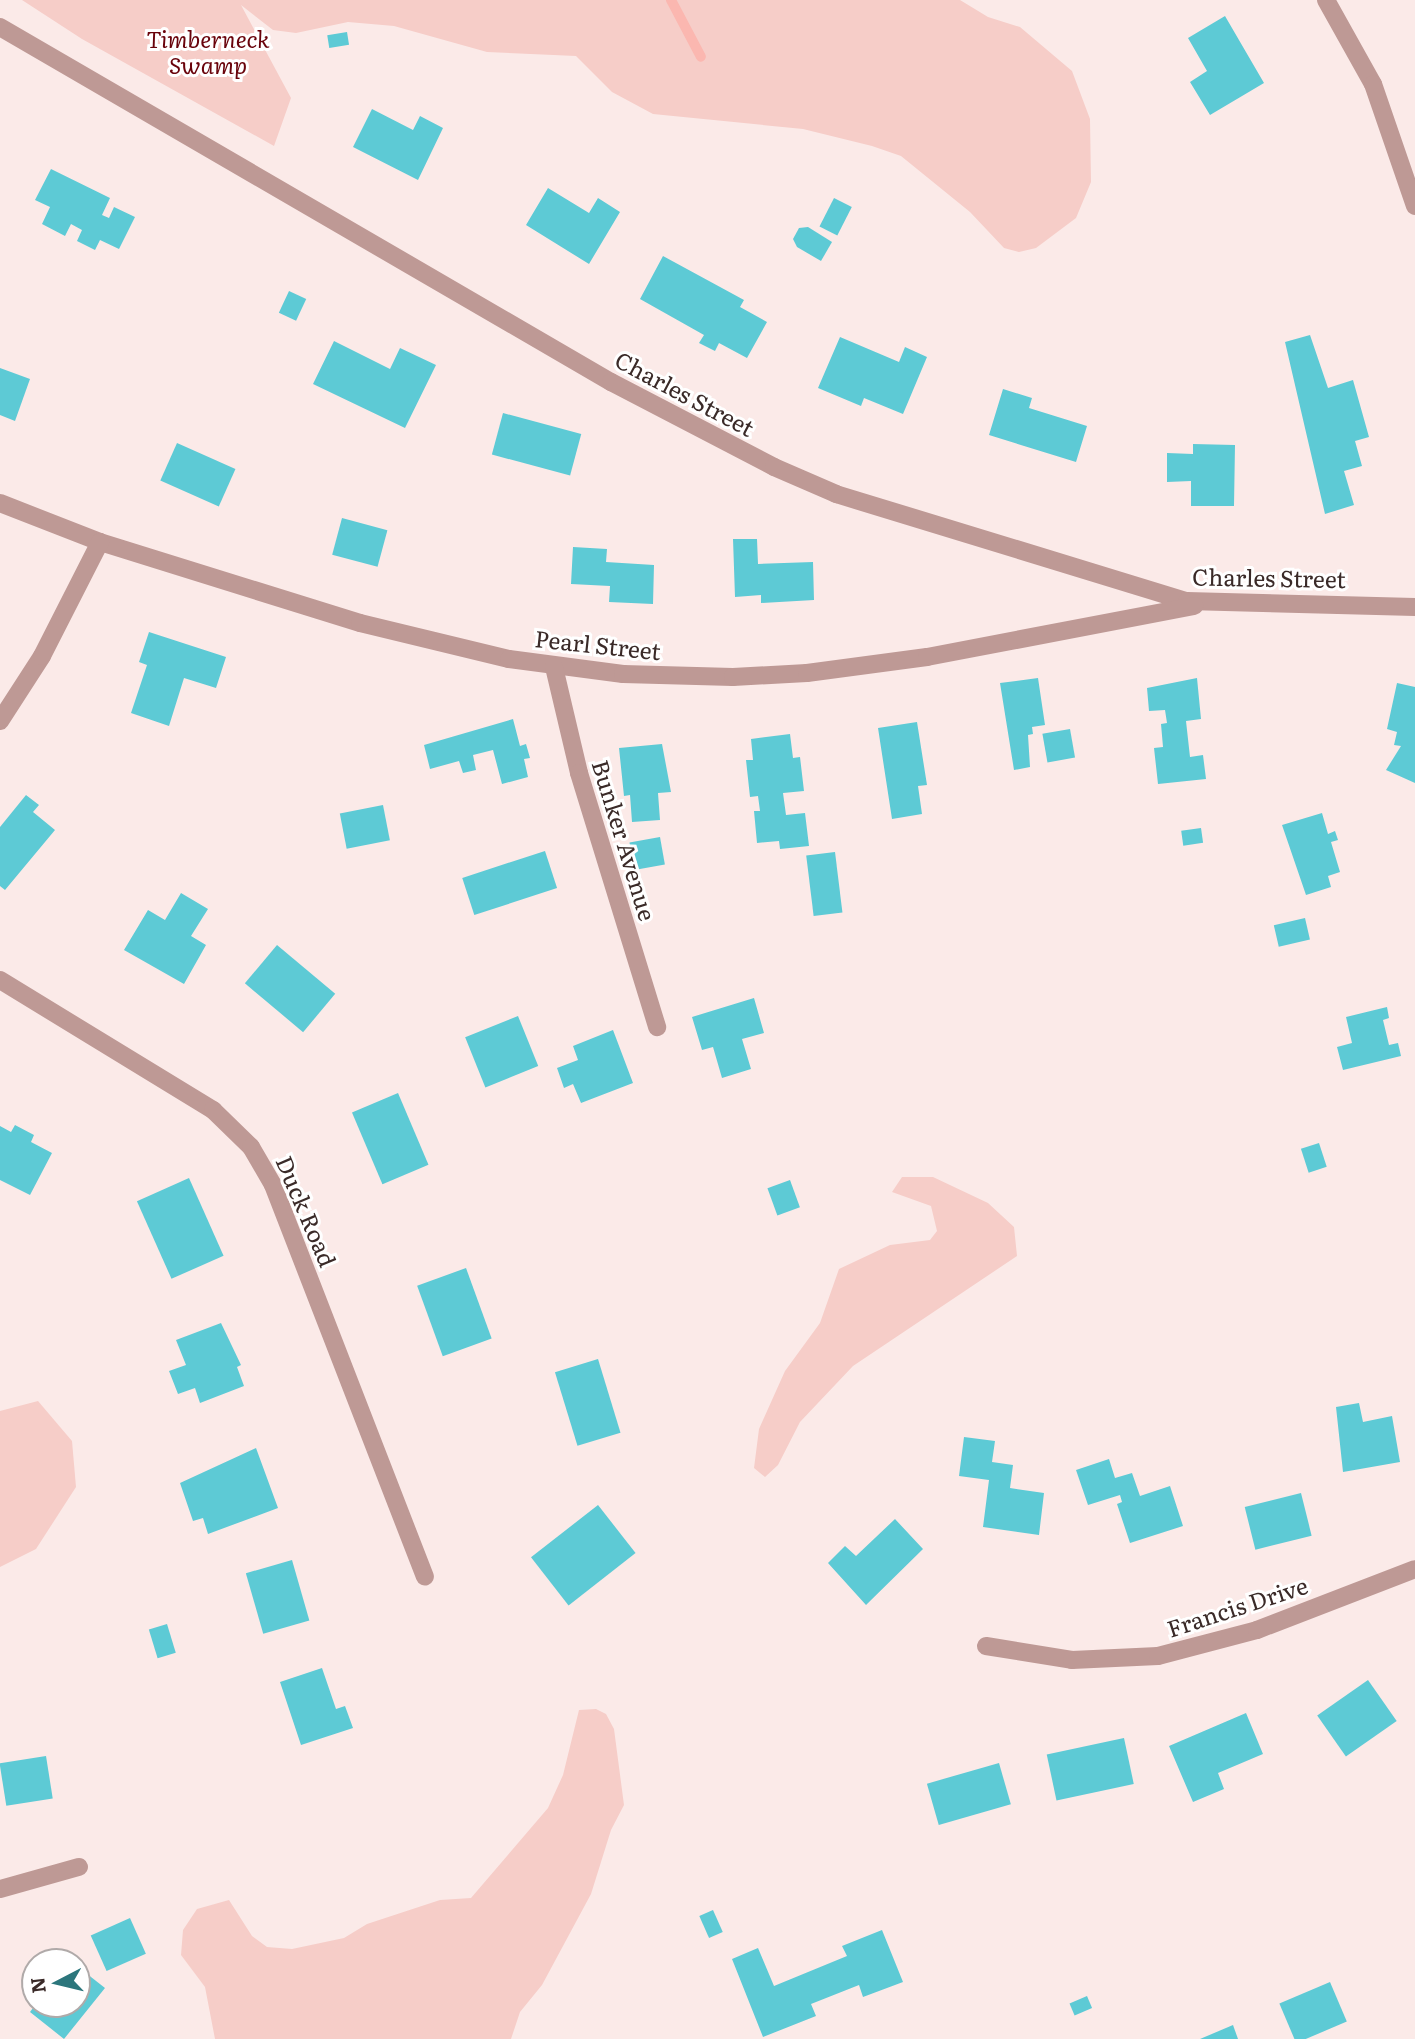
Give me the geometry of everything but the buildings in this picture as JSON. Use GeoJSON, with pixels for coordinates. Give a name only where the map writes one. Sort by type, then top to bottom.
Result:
{"type":"FeatureCollection","features":[{"type":"Feature","properties":{"kind":"street"},"geometry":{"type":"LineString","coordinates":[[1326,0],[1373,84],[1415,206]]}},
{"type":"Feature","properties":{"kind":"street","name":"Charles Street"},"geometry":{"type":"LineString","coordinates":[[0,27],[599,375],[774,467],[918,522],[1166,596],[1208,604],[1415,607]]}},
{"type":"Feature","properties":{"kind":"street","name":"Pearl Street"},"geometry":{"type":"LineString","coordinates":[[0,503],[100,542],[360,623],[554,667],[676,677],[807,673],[927,657],[1208,604]]}},
{"type":"Feature","properties":{"kind":"street"},"geometry":{"type":"LineString","coordinates":[[0,721],[42,656],[100,542]]}},
{"type":"Feature","properties":{"kind":"street","name":"Bunker Avenue"},"geometry":{"type":"LineString","coordinates":[[554,667],[579,773],[657,1027]]}},
{"type":"Feature","properties":{"kind":"street","name":"Duck Road"},"geometry":{"type":"LineString","coordinates":[[0,980],[213,1111],[251,1147],[273,1185],[425,1577]]}},
{"type":"Feature","properties":{"kind":"street","name":"Francis Drive"},"geometry":{"type":"LineString","coordinates":[[986,1646],[1072,1660],[1158,1656],[1257,1630],[1415,1569]]}},
{"type":"Feature","properties":{"kind":"street"},"geometry":{"type":"LineString","coordinates":[[0,1889],[79,1867]]}},
{"type":"Feature","properties":{"kind":"green space","name":"Timberneck Swamp"},"geometry":{"type":"Polygon","coordinates":[[[22,0],[960,0],[988,17],[1020,27],[1072,71],[1090,119],[1091,182],[1076,218],[1036,248],[1019,252],[1004,248],[970,212],[901,156],[872,146],[803,129],[653,114],[612,92],[576,56],[487,52],[394,26],[348,22],[296,33],[273,30],[241,5],[291,98],[274,146],[82,39],[22,0]]]}},
{"type":"Feature","properties":{"kind":"green space"},"geometry":{"type":"Polygon","coordinates":[[[902,1177],[933,1177],[988,1203],[1014,1227],[1017,1256],[853,1366],[800,1422],[778,1465],[765,1477],[754,1468],[759,1429],[785,1371],[820,1323],[839,1269],[890,1245],[930,1240],[937,1231],[931,1206],[892,1192],[902,1177]]]}},
{"type":"Feature","properties":{"kind":"green space"},"geometry":{"type":"Polygon","coordinates":[[[38,1401],[72,1441],[76,1487],[36,1549],[0,1567],[0,1411],[38,1401]]]}},
{"type":"Feature","properties":{"kind":"green space"},"geometry":{"type":"Polygon","coordinates":[[[596,1709],[606,1714],[614,1729],[624,1805],[611,1830],[591,1894],[542,1985],[520,2012],[511,2039],[215,2039],[205,1987],[181,1955],[183,1930],[197,1909],[229,1900],[252,1936],[267,1947],[292,1949],[344,1938],[367,1924],[440,1900],[471,1898],[548,1808],[563,1775],[579,1710],[596,1709]]]}},
{"type":"Feature","properties":{"kind":"waterway"},"geometry":{"type":"LineString","coordinates":[[671,0],[701,57]]}}]}
